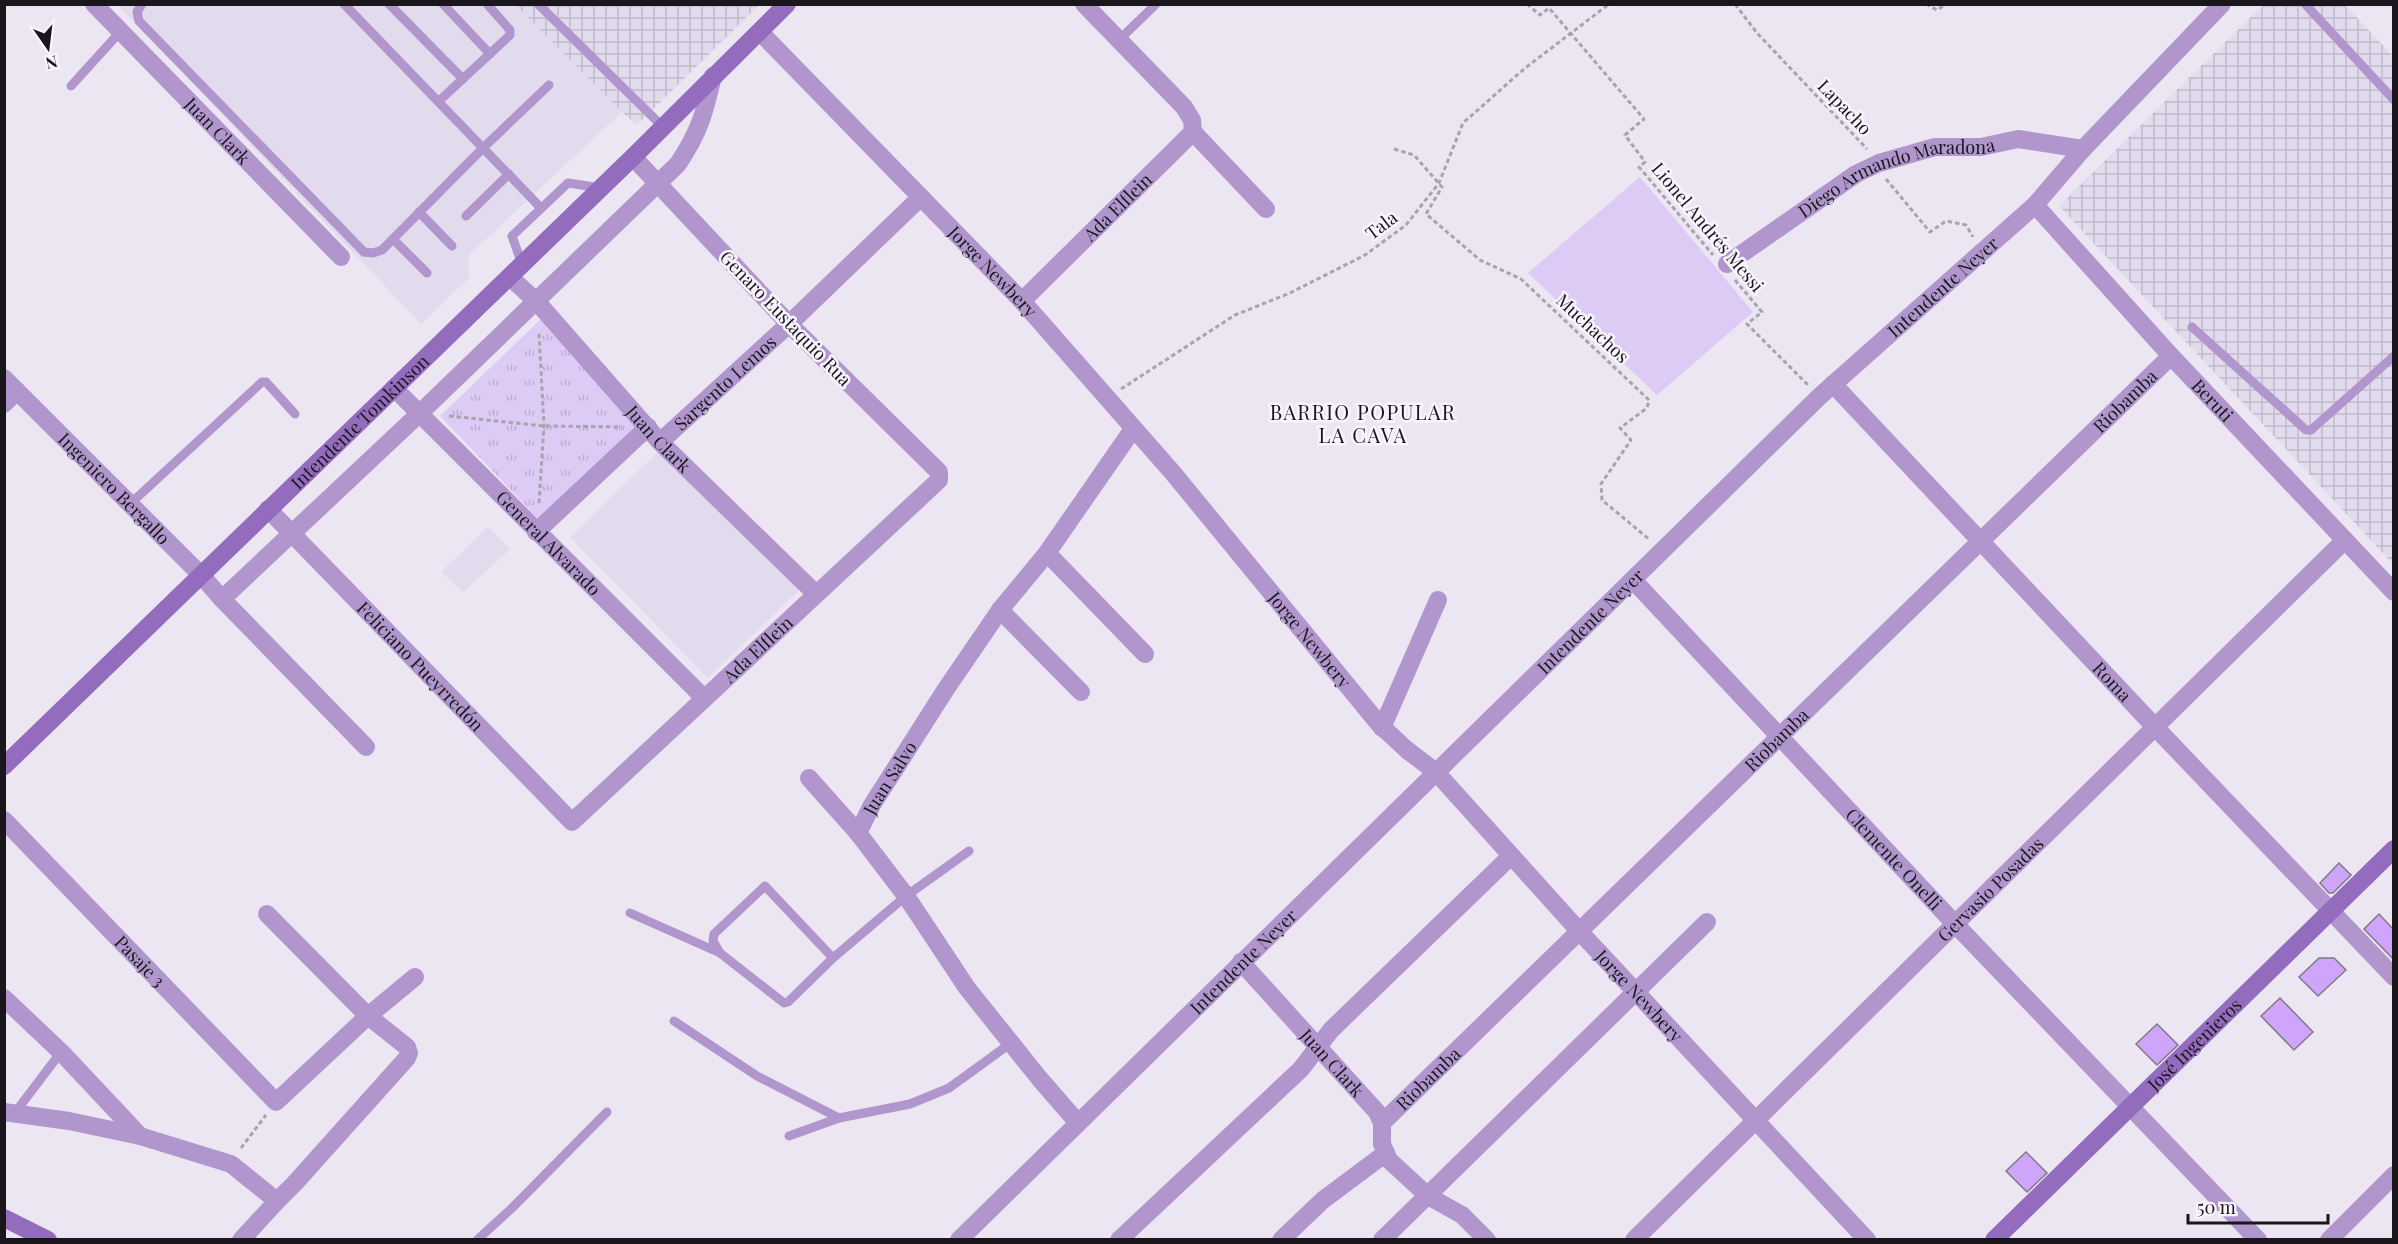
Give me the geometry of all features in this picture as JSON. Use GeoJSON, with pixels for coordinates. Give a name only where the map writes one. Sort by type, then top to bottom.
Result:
{"type":"FeatureCollection","features":[{"type":"Feature","properties":{"kind":"street","name":"Juan Clark"},"geometry":{"type":"LineString","coordinates":[[94,4],[341,257]]}},
{"type":"Feature","properties":{"kind":"street","name":"Intendente Tomkinson"},"geometry":{"type":"LineString","coordinates":[[4,766],[516,271],[787,4]]}},
{"type":"Feature","properties":{"kind":"street"},"geometry":{"type":"LineString","coordinates":[[1084,4],[1184,107],[1192,120],[1193,132],[1266,209]]}},
{"type":"Feature","properties":{"kind":"street","name":"Intendente Neyer"},"geometry":{"type":"LineString","coordinates":[[959,1239],[1827,390],[2035,205],[2083,149],[2222,4]]}},
{"type":"Feature","properties":{"kind":"street","name":"Jorge Newbery"},"geometry":{"type":"LineString","coordinates":[[760,32],[1022,301],[1173,473],[1382,728],[1436,772],[1580,932],[1867,1239]]}},
{"type":"Feature","properties":{"kind":"street","name":"Intendente Tomkinson"},"geometry":{"type":"LineString","coordinates":[[222,599],[537,302],[678,164],[693,142],[702,123],[713,76]]}},
{"type":"Feature","properties":{"kind":"street","name":"Ada Elflein"},"geometry":{"type":"LineString","coordinates":[[1022,301],[1193,132]]}},
{"type":"Feature","properties":{"kind":"street","name":"Diego Armando Maradona"},"geometry":{"type":"LineString","coordinates":[[1725,266],[1856,174],[1879,162],[1935,147],[1981,147],[2018,139],[2083,149]]}},
{"type":"Feature","properties":{"kind":"street","name":"Genaro Eustaquio Rua"},"geometry":{"type":"LineString","coordinates":[[633,157],[789,324],[941,476]]}},
{"type":"Feature","properties":{"kind":"street","name":"Sargento Lemos"},"geometry":{"type":"LineString","coordinates":[[660,442],[789,324],[921,197]]}},
{"type":"Feature","properties":{"kind":"street","name":"Beruti"},"geometry":{"type":"LineString","coordinates":[[2035,205],[2171,356],[2394,592]]}},
{"type":"Feature","properties":{"kind":"street","name":"Juan Clark"},"geometry":{"type":"LineString","coordinates":[[516,271],[537,302],[660,442],[815,593]]}},
{"type":"Feature","properties":{"kind":"street","name":"Riobamba"},"geometry":{"type":"LineString","coordinates":[[1382,1123],[2171,356]]}},
{"type":"Feature","properties":{"kind":"street","name":"General Alvarado"},"geometry":{"type":"LineString","coordinates":[[394,388],[704,698]]}},
{"type":"Feature","properties":{"kind":"street","name":"Roma"},"geometry":{"type":"LineString","coordinates":[[1827,390],[1981,541],[2394,977]]}},
{"type":"Feature","properties":{"kind":"street","name":"Ingeniero Bergallo"},"geometry":{"type":"LineString","coordinates":[[9,391],[130,504],[366,747]]}},
{"type":"Feature","properties":{"kind":"street","name":"Sargento Lemos"},"geometry":{"type":"LineString","coordinates":[[536,532],[648,427]]}},
{"type":"Feature","properties":{"kind":"street","name":"Juan Salvo"},"geometry":{"type":"LineString","coordinates":[[1078,1122],[967,988],[906,896],[858,833],[872,805],[946,689],[1000,610],[1047,553],[1133,429]]}},
{"type":"Feature","properties":{"kind":"street","name":"Ada Elflein"},"geometry":{"type":"LineString","coordinates":[[572,822],[941,476]]}},
{"type":"Feature","properties":{"kind":"street","name":"Feliciano Pueyrredón"},"geometry":{"type":"LineString","coordinates":[[268,509],[572,822]]}},
{"type":"Feature","properties":{"kind":"street","name":"Gervasio Posadas"},"geometry":{"type":"LineString","coordinates":[[1634,1239],[2345,540]]}},
{"type":"Feature","properties":{"kind":"street"},"geometry":{"type":"LineString","coordinates":[[1047,553],[1145,654]]}},
{"type":"Feature","properties":{"kind":"street","name":"Clemente Onelli"},"geometry":{"type":"LineString","coordinates":[[1633,580],[1955,924],[2258,1239]]}},
{"type":"Feature","properties":{"kind":"street"},"geometry":{"type":"LineString","coordinates":[[1382,728],[1438,600]]}},
{"type":"Feature","properties":{"kind":"street"},"geometry":{"type":"LineString","coordinates":[[1000,610],[1081,692]]}},
{"type":"Feature","properties":{"kind":"street"},"geometry":{"type":"LineString","coordinates":[[810,778],[858,833]]}},
{"type":"Feature","properties":{"kind":"street","name":"Pasaje 3"},"geometry":{"type":"LineString","coordinates":[[4,820],[276,1102]]}},
{"type":"Feature","properties":{"kind":"street","name":"José Ingenieros"},"geometry":{"type":"LineString","coordinates":[[1994,1239],[2394,849]]}},
{"type":"Feature","properties":{"kind":"street"},"geometry":{"type":"LineString","coordinates":[[1119,1239],[1301,1069],[1330,1030],[1511,856]]}},
{"type":"Feature","properties":{"kind":"street"},"geometry":{"type":"LineString","coordinates":[[241,1239],[295,1183],[409,1053],[406,1047],[368,1016],[267,914]]}},
{"type":"Feature","properties":{"kind":"street"},"geometry":{"type":"LineString","coordinates":[[1382,1239],[1707,921]]}},
{"type":"Feature","properties":{"kind":"street","name":"Juan Clark"},"geometry":{"type":"LineString","coordinates":[[1241,962],[1377,1112],[1382,1123],[1382,1144],[1386,1153]]}},
{"type":"Feature","properties":{"kind":"street"},"geometry":{"type":"LineString","coordinates":[[276,1102],[368,1016],[415,977]]}},
{"type":"Feature","properties":{"kind":"street"},"geometry":{"type":"LineString","coordinates":[[4,998],[61,1052],[140,1136]]}},
{"type":"Feature","properties":{"kind":"street"},"geometry":{"type":"LineString","coordinates":[[9,1114],[69,1121],[140,1136],[231,1164],[277,1201]]}},
{"type":"Feature","properties":{"kind":"street"},"geometry":{"type":"LineString","coordinates":[[1281,1239],[1323,1200],[1386,1153],[1389,1160],[1428,1196],[1462,1215],[1487,1239]]}},
{"type":"Feature","properties":{"kind":"street"},"geometry":{"type":"LineString","coordinates":[[2329,1239],[2394,1175]]}},
{"type":"Feature","properties":{"kind":"street"},"geometry":{"type":"LineString","coordinates":[[4,1218],[48,1239]]}},
{"type":"Feature","properties":{"kind":"lane"},"geometry":{"type":"LineString","coordinates":[[142,4],[137,12],[140,21],[363,252],[373,253],[382,250],[549,85]]}},
{"type":"Feature","properties":{"kind":"lane"},"geometry":{"type":"LineString","coordinates":[[344,4],[541,208]]}},
{"type":"Feature","properties":{"kind":"lane"},"geometry":{"type":"LineString","coordinates":[[389,4],[463,79]]}},
{"type":"Feature","properties":{"kind":"lane"},"geometry":{"type":"LineString","coordinates":[[443,4],[490,54]]}},
{"type":"Feature","properties":{"kind":"lane"},"geometry":{"type":"LineString","coordinates":[[439,101],[510,33],[487,4]]}},
{"type":"Feature","properties":{"kind":"lane"},"geometry":{"type":"LineString","coordinates":[[538,4],[663,127]]}},
{"type":"Feature","properties":{"kind":"lane"},"geometry":{"type":"LineString","coordinates":[[1119,40],[1156,4]]}},
{"type":"Feature","properties":{"kind":"lane"},"geometry":{"type":"LineString","coordinates":[[2305,4],[2394,100]]}},
{"type":"Feature","properties":{"kind":"lane"},"geometry":{"type":"LineString","coordinates":[[71,86],[120,32]]}},
{"type":"Feature","properties":{"kind":"lane"},"geometry":{"type":"LineString","coordinates":[[466,216],[508,174]]}},
{"type":"Feature","properties":{"kind":"lane"},"geometry":{"type":"LineString","coordinates":[[516,271],[512,236],[568,183],[601,188]]}},
{"type":"Feature","properties":{"kind":"lane"},"geometry":{"type":"LineString","coordinates":[[419,212],[452,246]]}},
{"type":"Feature","properties":{"kind":"lane"},"geometry":{"type":"LineString","coordinates":[[393,238],[427,273]]}},
{"type":"Feature","properties":{"kind":"lane"},"geometry":{"type":"LineString","coordinates":[[2192,327],[2306,430],[2311,430],[2394,356]]}},
{"type":"Feature","properties":{"kind":"lane"},"geometry":{"type":"LineString","coordinates":[[130,504],[262,382],[266,382],[295,414]]}},
{"type":"Feature","properties":{"kind":"lane"},"geometry":{"type":"LineString","coordinates":[[630,913],[720,953],[784,1003],[788,1002],[833,958],[906,896],[969,851]]}},
{"type":"Feature","properties":{"kind":"lane"},"geometry":{"type":"LineString","coordinates":[[720,953],[713,941],[714,934],[765,886],[833,958]]}},
{"type":"Feature","properties":{"kind":"lane"},"geometry":{"type":"LineString","coordinates":[[674,1021],[757,1076],[839,1118]]}},
{"type":"Feature","properties":{"kind":"lane"},"geometry":{"type":"LineString","coordinates":[[789,1136],[839,1118],[910,1104],[949,1088],[1011,1043]]}},
{"type":"Feature","properties":{"kind":"lane"},"geometry":{"type":"LineString","coordinates":[[9,1114],[61,1052]]}},
{"type":"Feature","properties":{"kind":"lane"},"geometry":{"type":"LineString","coordinates":[[477,1239],[512,1208],[607,1112]]}},
{"type":"Feature","properties":{"kind":"path","name":"Lionel Andrés Messi"},"geometry":{"type":"LineString","coordinates":[[1527,4],[1540,15],[1550,8],[1644,120],[1625,135],[1645,162],[1640,167],[1762,312],[1747,324],[1827,390]]}},
{"type":"Feature","properties":{"kind":"path","name":"Tala"},"geometry":{"type":"LineString","coordinates":[[1107,398],[1235,315],[1290,293],[1365,255],[1406,225],[1438,183],[1463,123],[1524,69],[1609,4]]}},
{"type":"Feature","properties":{"kind":"path","name":"Lapacho"},"geometry":{"type":"LineString","coordinates":[[1735,4],[1757,33],[1879,162],[1882,174],[1930,232],[1946,221],[1966,225],[1983,251]]}},
{"type":"Feature","properties":{"kind":"path"},"geometry":{"type":"LineString","coordinates":[[1926,4],[1937,10],[1946,4]]}},
{"type":"Feature","properties":{"kind":"path"},"geometry":{"type":"LineString","coordinates":[[1394,149],[1414,155],[1438,183]]}},
{"type":"Feature","properties":{"kind":"path","name":"Muchachos"},"geometry":{"type":"LineString","coordinates":[[1438,183],[1442,187],[1426,214],[1480,260],[1521,279],[1649,400],[1647,408],[1620,428],[1631,440],[1601,484],[1602,500],[1662,551]]}},
{"type":"Feature","properties":{"kind":"path"},"geometry":{"type":"LineString","coordinates":[[536,532],[544,426],[537,302]]}},
{"type":"Feature","properties":{"kind":"path"},"geometry":{"type":"LineString","coordinates":[[420,413],[544,426],[648,427]]}},
{"type":"Feature","properties":{"kind":"path"},"geometry":{"type":"LineString","coordinates":[[231,1164],[276,1102]]}},
{"type":"Feature","properties":{"kind":"shaded area"},"geometry":{"type":"Polygon","coordinates":[[[118,5],[516,5],[622,112],[469,255],[469,278],[421,324],[118,5]]]}},
{"type":"Feature","properties":{"kind":"shaded area"},"geometry":{"type":"Polygon","coordinates":[[[516,5],[759,5],[637,125],[516,5]]]}},
{"type":"Feature","properties":{"kind":"shaded area"},"geometry":{"type":"Polygon","coordinates":[[[2263,5],[2345,5],[2393,56],[2393,564],[2059,206],[2263,5]]]}},
{"type":"Feature","properties":{"kind":"shaded area"},"geometry":{"type":"Polygon","coordinates":[[[665,445],[802,587],[708,678],[570,537],[665,445]]]}},
{"type":"Feature","properties":{"kind":"shaded area"},"geometry":{"type":"Polygon","coordinates":[[[488,527],[510,549],[463,592],[441,572],[488,527]]]}},
{"type":"Feature","properties":{"kind":"green space"},"geometry":{"type":"Polygon","coordinates":[[[1640,177],[1753,312],[1657,395],[1528,273],[1640,177]]]}},
{"type":"Feature","properties":{"kind":"green space"},"geometry":{"type":"Polygon","coordinates":[[[542,318],[653,433],[550,531],[440,416],[542,318]]]}},
{"type":"Feature","properties":{"kind":"building"},"geometry":{"type":"Polygon","coordinates":[[[2339,863],[2351,875],[2333,893],[2329,893],[2320,883],[2339,863]]]}},
{"type":"Feature","properties":{"kind":"building"},"geometry":{"type":"Polygon","coordinates":[[[2379,914],[2394,930],[2394,960],[2364,929],[2379,914]]]}},
{"type":"Feature","properties":{"kind":"building"},"geometry":{"type":"Polygon","coordinates":[[[2319,958],[2334,958],[2346,970],[2318,996],[2299,977],[2319,958]]]}},
{"type":"Feature","properties":{"kind":"building"},"geometry":{"type":"Polygon","coordinates":[[[2280,998],[2313,1032],[2294,1050],[2261,1016],[2280,998]]]}},
{"type":"Feature","properties":{"kind":"building"},"geometry":{"type":"Polygon","coordinates":[[[2157,1024],[2178,1045],[2157,1065],[2136,1044],[2157,1024]]]}},
{"type":"Feature","properties":{"kind":"building"},"geometry":{"type":"Polygon","coordinates":[[[2026,1152],[2047,1173],[2027,1192],[2006,1171],[2026,1152]]]}},
{"type":"Feature","properties":{"kind":"district","name":"BARRIO POPULAR LA CAVA"},"geometry":{"type":"Point","coordinates":[1363,422]}}]}
